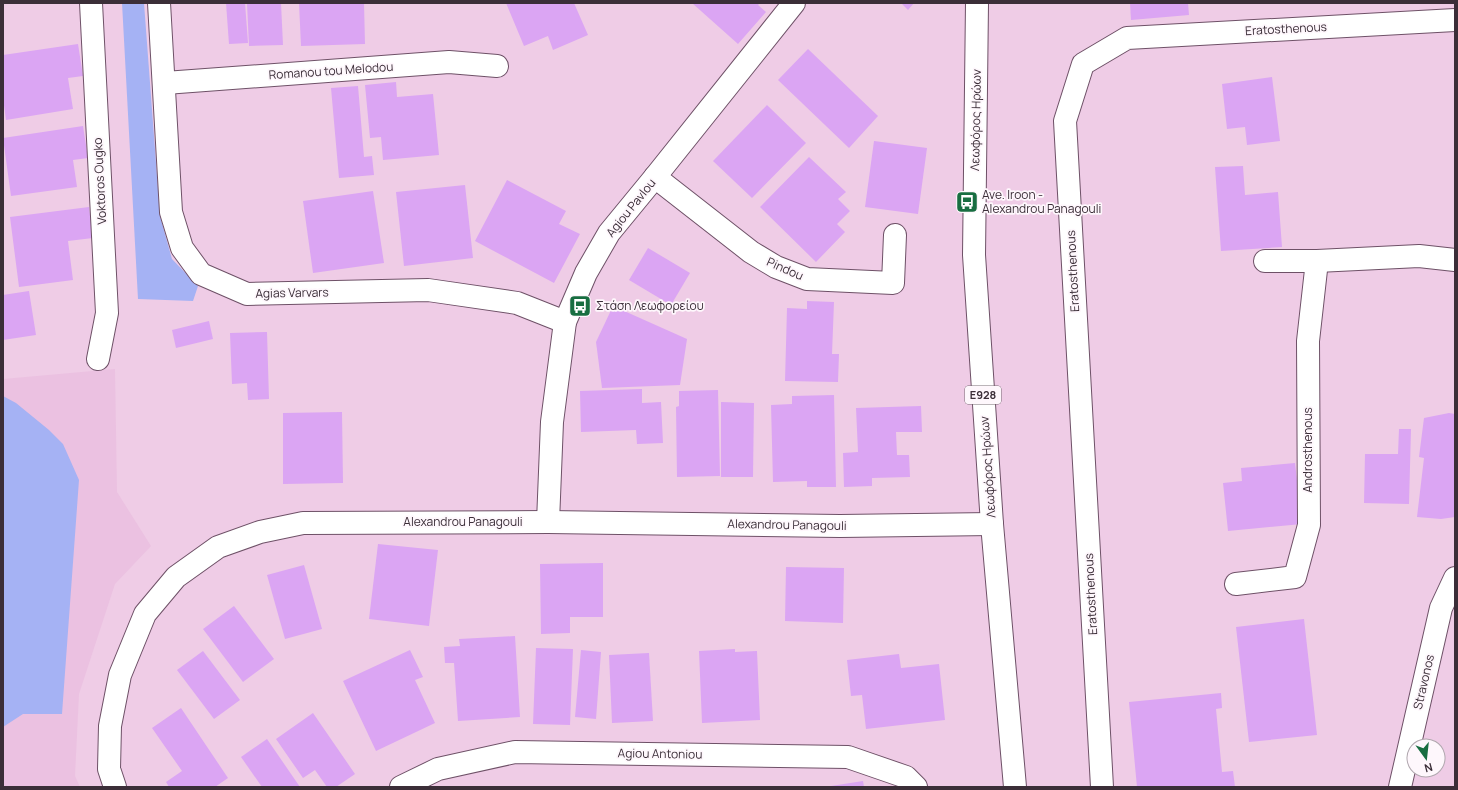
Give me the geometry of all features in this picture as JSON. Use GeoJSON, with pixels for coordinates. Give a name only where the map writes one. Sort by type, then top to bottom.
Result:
{"type":"FeatureCollection","features":[{"type":"Feature","properties":{"kind":"street","name":"Voktoros Ougko"},"geometry":{"type":"LineString","coordinates":[[91,3],[107,313],[98,359]]}},
{"type":"Feature","properties":{"kind":"street","name":"Agias Varvars"},"geometry":{"type":"LineString","coordinates":[[158,3],[165,83],[171,212],[182,248],[201,274],[247,294],[428,290],[517,303],[565,322]]}},
{"type":"Feature","properties":{"kind":"street","name":"Agiou Pavlou"},"geometry":{"type":"LineString","coordinates":[[548,522],[552,422],[565,322],[586,273],[609,233],[656,177],[794,3]]}},
{"type":"Feature","properties":{"kind":"street","name":"Λεωφόρος Ηρώων"},"geometry":{"type":"LineString","coordinates":[[977,3],[974,255],[992,524],[1015,787]]}},
{"type":"Feature","properties":{"kind":"street","name":"Eratosthenous"},"geometry":{"type":"LineString","coordinates":[[1102,787],[1065,120],[1083,64],[1127,38],[1455,20]]}},
{"type":"Feature","properties":{"kind":"street","name":"Romanou tou Melodou"},"geometry":{"type":"LineString","coordinates":[[165,83],[449,62],[497,66]]}},
{"type":"Feature","properties":{"kind":"street","name":"Pindou"},"geometry":{"type":"LineString","coordinates":[[656,177],[751,252],[776,267],[807,279],[893,283],[895,235]]}},
{"type":"Feature","properties":{"kind":"street"},"geometry":{"type":"LineString","coordinates":[[1264,261],[1317,261],[1419,256],[1455,260]]}},
{"type":"Feature","properties":{"kind":"street","name":"Androsthenous"},"geometry":{"type":"LineString","coordinates":[[1236,584],[1295,578],[1309,525],[1308,341],[1317,261]]}},
{"type":"Feature","properties":{"kind":"street","name":"Alexandrou Panagouli"},"geometry":{"type":"LineString","coordinates":[[115,787],[109,769],[110,726],[120,675],[145,614],[176,577],[218,547],[260,532],[303,523],[548,522],[840,526],[992,524]]}},
{"type":"Feature","properties":{"kind":"street","name":"Stravonos"},"geometry":{"type":"LineString","coordinates":[[1400,787],[1441,608],[1455,578]]}},
{"type":"Feature","properties":{"kind":"street","name":"Agiou Antoniou"},"geometry":{"type":"LineString","coordinates":[[401,787],[438,769],[516,752],[848,757],[906,777],[916,787]]}},
{"type":"Feature","properties":{"kind":"shaded area"},"geometry":{"type":"Polygon","coordinates":[[[122,3],[144,3],[160,216],[172,259],[198,286],[193,301],[138,299],[122,3]]]}},
{"type":"Feature","properties":{"kind":"shaded area"},"geometry":{"type":"Polygon","coordinates":[[[115,369],[117,492],[151,546],[115,584],[79,694],[75,776],[80,787],[3,787],[3,379],[115,369]]]}},
{"type":"Feature","properties":{"kind":"shaded area"},"geometry":{"type":"Polygon","coordinates":[[[3,396],[16,403],[49,430],[63,444],[79,480],[62,714],[23,714],[3,727],[3,396]]]}},
{"type":"Feature","properties":{"kind":"building"},"geometry":{"type":"Polygon","coordinates":[[[226,3],[245,3],[248,43],[229,44],[226,3]]]}},
{"type":"Feature","properties":{"kind":"building"},"geometry":{"type":"Polygon","coordinates":[[[247,3],[281,3],[283,45],[249,46],[247,3]]]}},
{"type":"Feature","properties":{"kind":"building"},"geometry":{"type":"Polygon","coordinates":[[[299,3],[364,3],[365,44],[301,46],[299,3]]]}},
{"type":"Feature","properties":{"kind":"building"},"geometry":{"type":"Polygon","coordinates":[[[506,3],[574,3],[588,35],[553,50],[548,36],[524,46],[506,3]]]}},
{"type":"Feature","properties":{"kind":"building"},"geometry":{"type":"Polygon","coordinates":[[[692,3],[760,3],[758,5],[766,12],[738,44],[692,3]]]}},
{"type":"Feature","properties":{"kind":"building"},"geometry":{"type":"Polygon","coordinates":[[[901,3],[914,3],[908,10],[901,3]]]}},
{"type":"Feature","properties":{"kind":"building"},"geometry":{"type":"Polygon","coordinates":[[[1130,3],[1188,3],[1189,15],[1131,20],[1130,3]]]}},
{"type":"Feature","properties":{"kind":"building"},"geometry":{"type":"Polygon","coordinates":[[[78,44],[83,76],[68,78],[73,109],[6,120],[3,98],[3,55],[78,44]]]}},
{"type":"Feature","properties":{"kind":"building"},"geometry":{"type":"Polygon","coordinates":[[[808,49],[878,116],[849,148],[778,80],[808,49]]]}},
{"type":"Feature","properties":{"kind":"building"},"geometry":{"type":"Polygon","coordinates":[[[1272,77],[1280,141],[1247,145],[1245,127],[1227,129],[1222,84],[1272,77]]]}},
{"type":"Feature","properties":{"kind":"building"},"geometry":{"type":"Polygon","coordinates":[[[396,82],[397,97],[433,94],[439,155],[383,160],[381,137],[370,138],[365,85],[396,82]]]}},
{"type":"Feature","properties":{"kind":"building"},"geometry":{"type":"Polygon","coordinates":[[[358,86],[364,157],[372,156],[374,175],[339,178],[331,88],[358,86]]]}},
{"type":"Feature","properties":{"kind":"building"},"geometry":{"type":"Polygon","coordinates":[[[767,105],[806,143],[752,198],[713,161],[767,105]]]}},
{"type":"Feature","properties":{"kind":"building"},"geometry":{"type":"Polygon","coordinates":[[[83,126],[88,158],[73,160],[77,187],[11,196],[3,138],[83,126]]]}},
{"type":"Feature","properties":{"kind":"building"},"geometry":{"type":"Polygon","coordinates":[[[874,141],[927,148],[918,214],[865,207],[874,141]]]}},
{"type":"Feature","properties":{"kind":"building"},"geometry":{"type":"Polygon","coordinates":[[[809,157],[846,192],[838,199],[850,211],[837,224],[845,232],[816,262],[760,207],[809,157]]]}},
{"type":"Feature","properties":{"kind":"building"},"geometry":{"type":"Polygon","coordinates":[[[1243,166],[1245,195],[1278,192],[1282,247],[1221,251],[1215,167],[1243,166]]]}},
{"type":"Feature","properties":{"kind":"building"},"geometry":{"type":"Polygon","coordinates":[[[507,180],[566,211],[559,224],[580,234],[554,283],[475,241],[507,180]]]}},
{"type":"Feature","properties":{"kind":"building"},"geometry":{"type":"Polygon","coordinates":[[[465,185],[473,258],[404,266],[396,192],[465,185]]]}},
{"type":"Feature","properties":{"kind":"building"},"geometry":{"type":"Polygon","coordinates":[[[373,191],[384,263],[313,273],[303,201],[373,191]]]}},
{"type":"Feature","properties":{"kind":"building"},"geometry":{"type":"Polygon","coordinates":[[[89,207],[93,238],[68,241],[73,280],[19,287],[10,217],[89,207]]]}},
{"type":"Feature","properties":{"kind":"building"},"geometry":{"type":"Polygon","coordinates":[[[648,248],[690,273],[671,305],[629,280],[648,248]]]}},
{"type":"Feature","properties":{"kind":"building"},"geometry":{"type":"Polygon","coordinates":[[[29,291],[36,335],[3,340],[3,295],[29,291]]]}},
{"type":"Feature","properties":{"kind":"building"},"geometry":{"type":"Polygon","coordinates":[[[807,301],[834,302],[832,354],[839,354],[838,382],[785,381],[787,308],[807,309],[807,301]]]}},
{"type":"Feature","properties":{"kind":"building"},"geometry":{"type":"Polygon","coordinates":[[[613,306],[687,339],[680,385],[602,388],[596,342],[613,306]]]}},
{"type":"Feature","properties":{"kind":"building"},"geometry":{"type":"Polygon","coordinates":[[[209,321],[213,339],[176,348],[172,330],[209,321]]]}},
{"type":"Feature","properties":{"kind":"building"},"geometry":{"type":"Polygon","coordinates":[[[267,332],[269,399],[248,400],[247,383],[232,384],[230,333],[267,332]]]}},
{"type":"Feature","properties":{"kind":"building"},"geometry":{"type":"Polygon","coordinates":[[[642,389],[642,403],[661,402],[663,443],[637,444],[636,430],[581,432],[580,391],[642,389]]]}},
{"type":"Feature","properties":{"kind":"building"},"geometry":{"type":"Polygon","coordinates":[[[718,390],[720,476],[677,477],[676,407],[679,406],[679,391],[718,390]]]}},
{"type":"Feature","properties":{"kind":"building"},"geometry":{"type":"Polygon","coordinates":[[[834,395],[836,487],[807,487],[807,481],[773,482],[771,405],[792,404],[792,396],[834,395]]]}},
{"type":"Feature","properties":{"kind":"building"},"geometry":{"type":"Polygon","coordinates":[[[721,402],[754,403],[753,477],[721,477],[721,402]]]}},
{"type":"Feature","properties":{"kind":"building"},"geometry":{"type":"Polygon","coordinates":[[[921,406],[922,432],[896,432],[897,455],[909,455],[910,477],[872,478],[872,486],[844,487],[843,453],[858,452],[856,408],[921,406]]]}},
{"type":"Feature","properties":{"kind":"building"},"geometry":{"type":"Polygon","coordinates":[[[342,412],[343,483],[283,484],[283,413],[342,412]]]}},
{"type":"Feature","properties":{"kind":"building"},"geometry":{"type":"Polygon","coordinates":[[[1449,413],[1455,414],[1455,517],[1441,519],[1417,517],[1424,458],[1419,457],[1424,418],[1449,413]]]}},
{"type":"Feature","properties":{"kind":"building"},"geometry":{"type":"Polygon","coordinates":[[[1399,429],[1411,429],[1409,504],[1364,503],[1365,454],[1398,454],[1399,429]]]}},
{"type":"Feature","properties":{"kind":"building"},"geometry":{"type":"Polygon","coordinates":[[[1295,463],[1302,524],[1228,531],[1223,483],[1242,481],[1241,468],[1295,463]]]}},
{"type":"Feature","properties":{"kind":"building"},"geometry":{"type":"Polygon","coordinates":[[[378,544],[438,550],[429,626],[369,619],[378,544]]]}},
{"type":"Feature","properties":{"kind":"building"},"geometry":{"type":"Polygon","coordinates":[[[603,563],[603,617],[570,617],[570,633],[541,634],[540,564],[603,563]]]}},
{"type":"Feature","properties":{"kind":"building"},"geometry":{"type":"Polygon","coordinates":[[[304,565],[322,629],[285,639],[267,575],[304,565]]]}},
{"type":"Feature","properties":{"kind":"building"},"geometry":{"type":"Polygon","coordinates":[[[786,567],[844,568],[843,623],[785,621],[786,567]]]}},
{"type":"Feature","properties":{"kind":"building"},"geometry":{"type":"Polygon","coordinates":[[[234,606],[274,659],[243,682],[203,629],[234,606]]]}},
{"type":"Feature","properties":{"kind":"building"},"geometry":{"type":"Polygon","coordinates":[[[1304,619],[1317,735],[1249,742],[1236,627],[1304,619]]]}},
{"type":"Feature","properties":{"kind":"building"},"geometry":{"type":"Polygon","coordinates":[[[515,636],[520,717],[458,721],[454,663],[445,663],[444,647],[460,646],[459,639],[515,636]]]}},
{"type":"Feature","properties":{"kind":"building"},"geometry":{"type":"Polygon","coordinates":[[[536,648],[573,649],[570,725],[533,724],[536,648]]]}},
{"type":"Feature","properties":{"kind":"building"},"geometry":{"type":"Polygon","coordinates":[[[735,649],[735,652],[757,651],[760,720],[702,723],[699,651],[735,649]]]}},
{"type":"Feature","properties":{"kind":"building"},"geometry":{"type":"Polygon","coordinates":[[[410,650],[423,677],[415,680],[435,723],[376,751],[343,681],[410,650]]]}},
{"type":"Feature","properties":{"kind":"building"},"geometry":{"type":"Polygon","coordinates":[[[581,650],[601,652],[596,719],[575,717],[581,650]]]}},
{"type":"Feature","properties":{"kind":"building"},"geometry":{"type":"Polygon","coordinates":[[[203,651],[240,700],[214,719],[177,670],[203,651]]]}},
{"type":"Feature","properties":{"kind":"building"},"geometry":{"type":"Polygon","coordinates":[[[649,653],[653,721],[612,723],[609,655],[649,653]]]}},
{"type":"Feature","properties":{"kind":"building"},"geometry":{"type":"Polygon","coordinates":[[[899,654],[901,668],[939,664],[945,720],[866,729],[862,695],[851,696],[847,660],[899,654]]]}},
{"type":"Feature","properties":{"kind":"building"},"geometry":{"type":"Polygon","coordinates":[[[1221,693],[1222,708],[1216,709],[1222,772],[1233,771],[1235,787],[1137,787],[1129,702],[1221,693]]]}},
{"type":"Feature","properties":{"kind":"building"},"geometry":{"type":"Polygon","coordinates":[[[181,708],[228,778],[215,787],[169,787],[166,782],[182,771],[152,728],[181,708]]]}},
{"type":"Feature","properties":{"kind":"building"},"geometry":{"type":"Polygon","coordinates":[[[313,713],[355,774],[336,787],[327,787],[315,770],[303,778],[276,739],[313,713]]]}},
{"type":"Feature","properties":{"kind":"building"},"geometry":{"type":"Polygon","coordinates":[[[267,739],[300,787],[262,787],[241,757],[267,739]]]}},
{"type":"Feature","properties":{"kind":"building"},"geometry":{"type":"Polygon","coordinates":[[[863,781],[864,787],[831,787],[831,786],[863,781]]]}},
{"type":"Feature","properties":{"kind":"place","name":"Ave. Iroon - Alexandrou Panagouli"},"geometry":{"type":"Point","coordinates":[967,202]}},
{"type":"Feature","properties":{"kind":"place","name":"Στάση Λεωφορείου"},"geometry":{"type":"Point","coordinates":[580,306]}}]}
